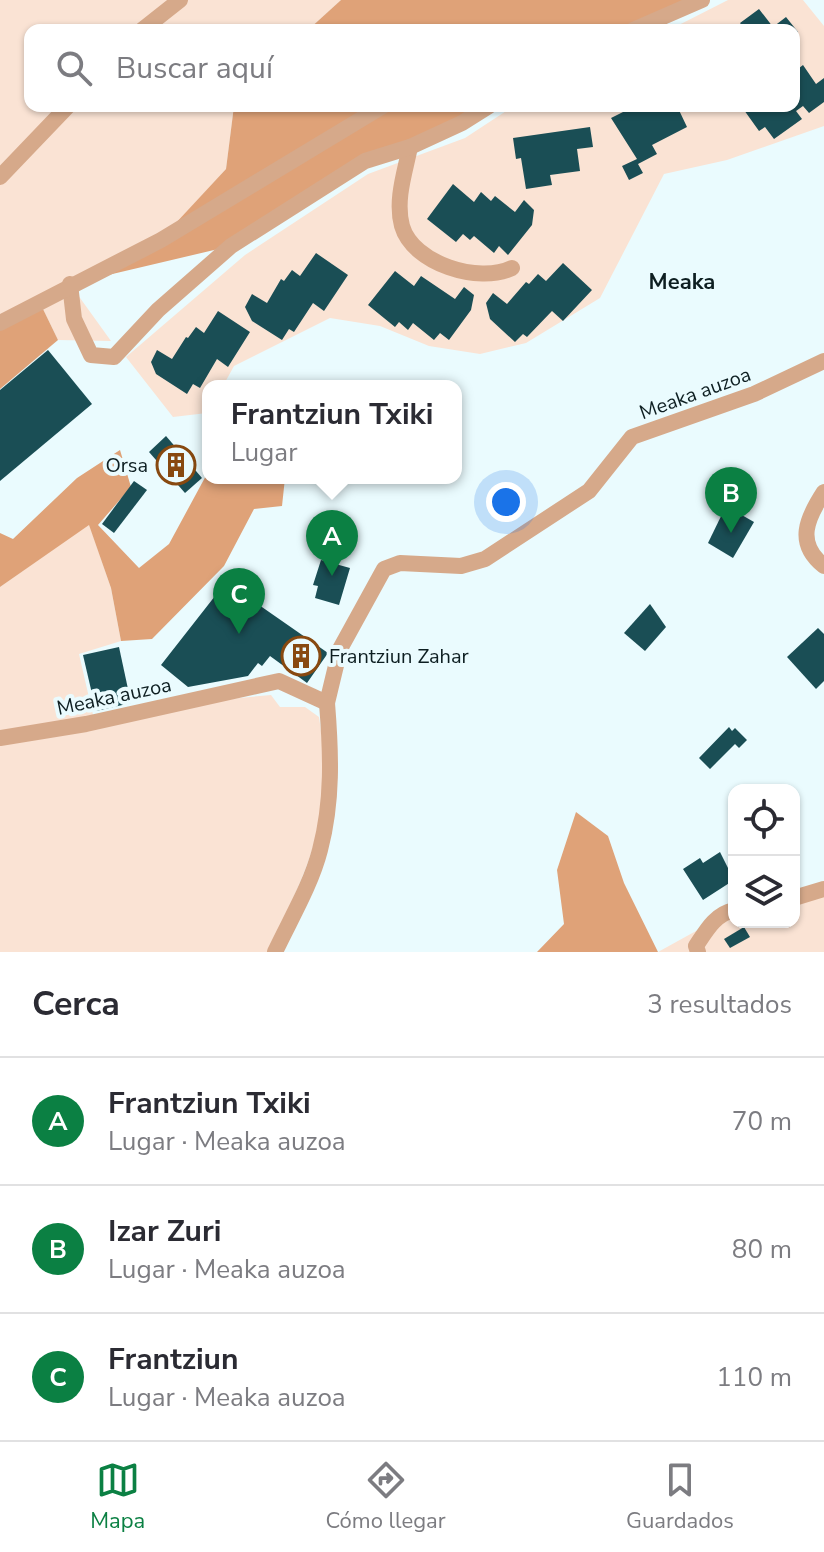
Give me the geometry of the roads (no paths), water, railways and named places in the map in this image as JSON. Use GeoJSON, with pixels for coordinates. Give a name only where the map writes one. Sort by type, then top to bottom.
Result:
{"type":"FeatureCollection","features":[{"type":"Feature","properties":{"kind":"street"},"geometry":{"type":"LineString","coordinates":[[150,24],[180,0]]}},
{"type":"Feature","properties":{"kind":"street"},"geometry":{"type":"LineString","coordinates":[[647,24],[702,0]]}},
{"type":"Feature","properties":{"kind":"street"},"geometry":{"type":"LineString","coordinates":[[0,177],[62,112]]}},
{"type":"Feature","properties":{"kind":"street"},"geometry":{"type":"LineString","coordinates":[[0,323],[70,284],[161,240],[373,112]]}},
{"type":"Feature","properties":{"kind":"street"},"geometry":{"type":"LineString","coordinates":[[70,284],[74,319],[91,355],[114,357],[158,310],[231,246],[365,161],[410,147],[479,112]]}},
{"type":"Feature","properties":{"kind":"street"},"geometry":{"type":"LineString","coordinates":[[410,147],[399,199],[402,226],[413,246],[442,263],[467,272],[498,275],[512,268]]}},
{"type":"Feature","properties":{"kind":"street","name":"Meaka auzoa"},"geometry":{"type":"LineString","coordinates":[[275,952],[319,854],[328,811],[332,764],[327,703],[340,649],[384,569],[400,563],[461,566],[485,559],[589,491],[632,437],[754,394],[824,361]]}},
{"type":"Feature","properties":{"kind":"street"},"geometry":{"type":"LineString","coordinates":[[824,492],[807,517],[805,540],[812,556],[824,566]]}},
{"type":"Feature","properties":{"kind":"street","name":"Meaka auzoa"},"geometry":{"type":"LineString","coordinates":[[0,738],[86,724],[279,681],[327,703]]}},
{"type":"Feature","properties":{"kind":"street"},"geometry":{"type":"LineString","coordinates":[[800,896],[824,889]]}},
{"type":"Feature","properties":{"kind":"street"},"geometry":{"type":"LineString","coordinates":[[698,952],[696,946],[710,925],[728,911]]}},
{"type":"Feature","properties":{"kind":"place","name":"Orsa"},"geometry":{"type":"Point","coordinates":[176,465]}},
{"type":"Feature","properties":{"kind":"place","name":"Izar Zuri"},"geometry":{"type":"Point","coordinates":[731,533]}},
{"type":"Feature","properties":{"kind":"place","name":"Frantziun Txiki"},"geometry":{"type":"Point","coordinates":[332,576]}},
{"type":"Feature","properties":{"kind":"place","name":"Frantziun"},"geometry":{"type":"Point","coordinates":[239,634]}},
{"type":"Feature","properties":{"kind":"place","name":"Frantziun Zahar"},"geometry":{"type":"Point","coordinates":[301,656]}},
{"type":"Feature","properties":{"kind":"district","name":"Meaka"},"geometry":{"type":"Point","coordinates":[682,281]}}]}
